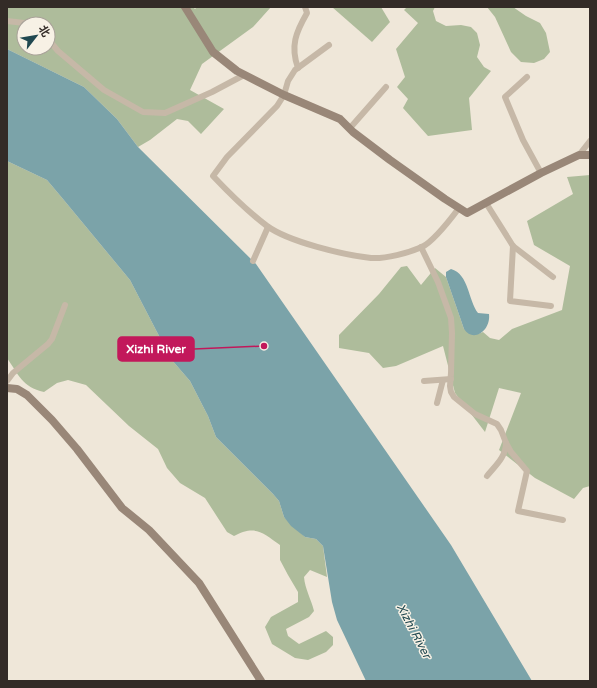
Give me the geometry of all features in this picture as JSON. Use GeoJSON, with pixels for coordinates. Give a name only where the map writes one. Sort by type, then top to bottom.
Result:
{"type":"FeatureCollection","features":[{"type":"Feature","properties":{"kind":"street"},"geometry":{"type":"LineString","coordinates":[[185,7],[214,52],[237,72],[284,95],[340,119],[390,160],[467,213],[541,173],[579,155],[590,155]]}},
{"type":"Feature","properties":{"kind":"street"},"geometry":{"type":"LineString","coordinates":[[298,68],[294,57],[294,44],[298,30],[307,13],[305,7]]}},
{"type":"Feature","properties":{"kind":"street"},"geometry":{"type":"LineString","coordinates":[[329,45],[298,68],[288,81],[284,95],[277,106],[227,157],[213,176],[245,208],[268,227],[281,234],[321,248],[372,258],[389,257],[421,247],[434,239],[436,234],[459,208]]}},
{"type":"Feature","properties":{"kind":"street"},"geometry":{"type":"LineString","coordinates":[[56,49],[104,90],[143,112],[165,113],[212,92],[244,75]]}},
{"type":"Feature","properties":{"kind":"street"},"geometry":{"type":"LineString","coordinates":[[526,77],[505,97],[523,140],[541,173]]}},
{"type":"Feature","properties":{"kind":"street"},"geometry":{"type":"LineString","coordinates":[[350,128],[386,87]]}},
{"type":"Feature","properties":{"kind":"street"},"geometry":{"type":"LineString","coordinates":[[579,155],[590,141]]}},
{"type":"Feature","properties":{"kind":"street"},"geometry":{"type":"LineString","coordinates":[[486,203],[513,246],[553,277]]}},
{"type":"Feature","properties":{"kind":"street"},"geometry":{"type":"LineString","coordinates":[[253,261],[268,227]]}},
{"type":"Feature","properties":{"kind":"street"},"geometry":{"type":"LineString","coordinates":[[513,246],[510,301],[551,306]]}},
{"type":"Feature","properties":{"kind":"street"},"geometry":{"type":"LineString","coordinates":[[421,247],[438,282],[450,318],[452,333],[450,386],[454,397],[475,414],[496,424],[501,430],[511,452],[527,471],[518,511],[563,520]]}},
{"type":"Feature","properties":{"kind":"street"},"geometry":{"type":"LineString","coordinates":[[7,381],[13,373],[52,339],[65,305]]}},
{"type":"Feature","properties":{"kind":"street"},"geometry":{"type":"LineString","coordinates":[[424,382],[450,379]]}},
{"type":"Feature","properties":{"kind":"street"},"geometry":{"type":"LineString","coordinates":[[437,403],[443,380]]}},
{"type":"Feature","properties":{"kind":"street"},"geometry":{"type":"LineString","coordinates":[[7,388],[17,389],[27,395],[52,420],[77,449],[122,508],[149,530],[199,582],[261,681]]}},
{"type":"Feature","properties":{"kind":"street"},"geometry":{"type":"LineString","coordinates":[[487,476],[503,456],[506,450],[506,443]]}},
{"type":"Feature","properties":{"kind":"green space"},"geometry":{"type":"Polygon","coordinates":[[[7,7],[193,7],[195,9],[197,7],[271,7],[253,27],[202,64],[190,90],[224,109],[201,134],[188,121],[177,119],[150,140],[138,147],[117,119],[84,87],[21,56],[56,56],[56,16],[16,16],[16,53],[7,49],[7,7]]]}},
{"type":"Feature","properties":{"kind":"green space"},"geometry":{"type":"Polygon","coordinates":[[[332,7],[381,7],[390,22],[372,42],[332,7]]]}},
{"type":"Feature","properties":{"kind":"green space"},"geometry":{"type":"Polygon","coordinates":[[[407,7],[435,7],[433,11],[436,21],[446,26],[461,25],[471,27],[477,33],[480,45],[477,57],[484,67],[491,71],[469,98],[472,130],[428,136],[403,108],[408,99],[397,87],[405,77],[396,49],[418,23],[404,10],[407,7]]]}},
{"type":"Feature","properties":{"kind":"green space"},"geometry":{"type":"Polygon","coordinates":[[[487,7],[513,7],[540,23],[546,33],[550,52],[544,59],[534,63],[521,62],[511,52],[495,17],[487,7]]]}},
{"type":"Feature","properties":{"kind":"green space"},"geometry":{"type":"Polygon","coordinates":[[[7,161],[47,180],[130,280],[171,359],[190,381],[208,416],[216,437],[279,501],[284,517],[305,537],[316,539],[323,546],[327,577],[310,570],[304,577],[314,611],[309,617],[286,629],[288,636],[299,644],[326,631],[333,637],[333,645],[326,652],[308,660],[295,658],[272,644],[265,627],[271,617],[298,602],[298,592],[280,560],[280,545],[258,532],[248,531],[234,536],[227,532],[205,498],[180,483],[167,468],[158,449],[129,426],[86,385],[68,380],[57,383],[44,392],[26,384],[18,375],[7,358],[7,161]]]}},
{"type":"Feature","properties":{"kind":"green space"},"geometry":{"type":"Polygon","coordinates":[[[590,175],[590,486],[583,488],[574,499],[535,478],[499,450],[521,393],[499,388],[485,432],[455,393],[443,346],[396,366],[383,368],[369,353],[339,348],[339,335],[379,294],[401,267],[407,266],[421,285],[435,268],[446,277],[464,329],[478,334],[483,332],[490,338],[499,340],[512,329],[562,310],[570,266],[534,245],[527,221],[573,194],[567,177],[590,175]]]}},
{"type":"Feature","properties":{"kind":"water"},"geometry":{"type":"Polygon","coordinates":[[[7,49],[16,53],[16,56],[21,56],[84,87],[117,119],[138,147],[256,264],[451,545],[532,681],[366,681],[337,620],[332,602],[323,546],[316,539],[305,537],[291,526],[284,517],[279,501],[216,437],[208,416],[190,381],[171,359],[130,280],[47,180],[7,161],[7,49]]]}},
{"type":"Feature","properties":{"kind":"water"},"geometry":{"type":"Polygon","coordinates":[[[451,269],[457,272],[465,282],[478,313],[489,314],[487,325],[481,333],[472,335],[464,329],[446,277],[446,272],[451,269]]]}},
{"type":"Feature","properties":{"kind":"place","name":"Xizhi River"},"geometry":{"type":"Point","coordinates":[264,346]}}]}
